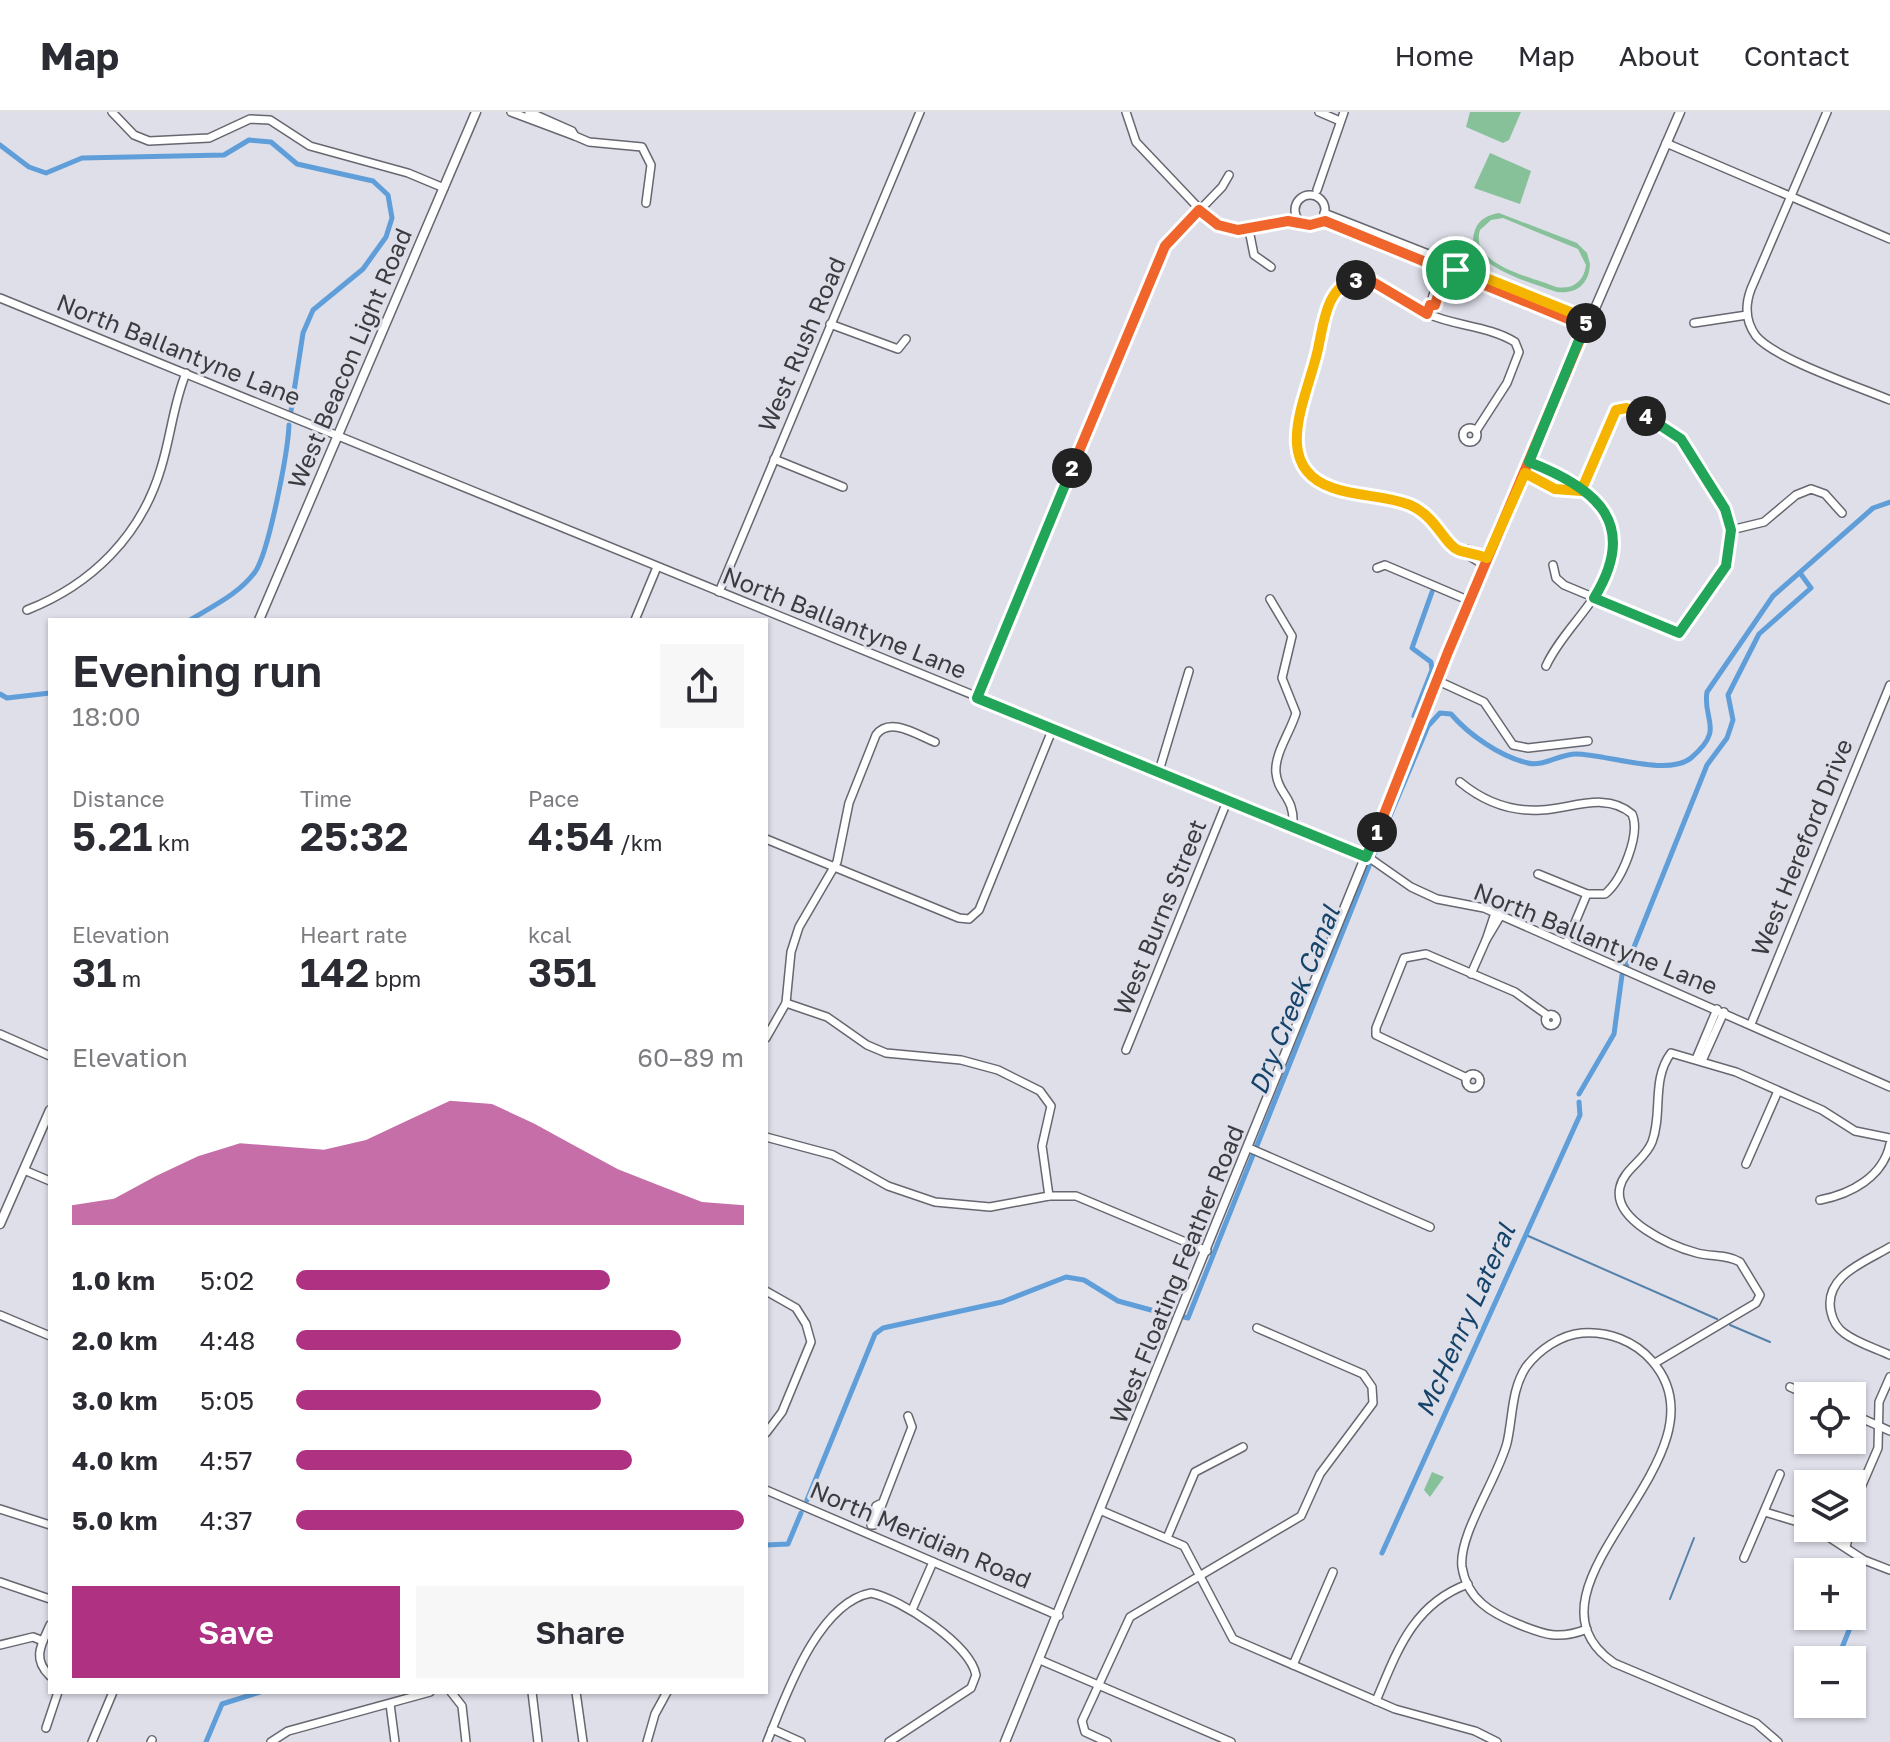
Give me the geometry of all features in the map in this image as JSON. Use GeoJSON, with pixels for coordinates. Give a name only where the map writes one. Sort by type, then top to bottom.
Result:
{"type":"FeatureCollection","features":[{"type":"Feature","properties":{"kind":"main road","name":"West Beacon Light Road"},"geometry":{"type":"LineString","coordinates":[[260,618],[476,112]]}},
{"type":"Feature","properties":{"kind":"main road","name":"West Floating Feather Road"},"geometry":{"type":"LineString","coordinates":[[1005,1742],[1102,1511],[1436,680],[1525,473],[1583,322],[1680,112]]}},
{"type":"Feature","properties":{"kind":"main road"},"geometry":{"type":"LineString","coordinates":[[0,1224],[48,1115]]}},
{"type":"Feature","properties":{"kind":"street"},"geometry":{"type":"LineString","coordinates":[[112,112],[134,135],[149,141],[209,138],[250,119],[270,120],[310,146],[408,173],[444,188]]}},
{"type":"Feature","properties":{"kind":"street"},"geometry":{"type":"LineString","coordinates":[[511,112],[589,142],[642,147],[651,165],[646,203]]}},
{"type":"Feature","properties":{"kind":"street"},"geometry":{"type":"LineString","coordinates":[[529,112],[572,131],[575,136]]}},
{"type":"Feature","properties":{"kind":"street","name":"West Rush Road"},"geometry":{"type":"LineString","coordinates":[[719,592],[920,112]]}},
{"type":"Feature","properties":{"kind":"street"},"geometry":{"type":"LineString","coordinates":[[1126,112],[1136,142],[1199,210],[1218,225],[1249,230],[1288,221],[1310,225],[1322,217]]}},
{"type":"Feature","properties":{"kind":"street"},"geometry":{"type":"LineString","coordinates":[[1319,112],[1340,121]]}},
{"type":"Feature","properties":{"kind":"street"},"geometry":{"type":"LineString","coordinates":[[1322,217],[1315,195],[1344,112]]}},
{"type":"Feature","properties":{"kind":"street"},"geometry":{"type":"LineString","coordinates":[[1827,112],[1751,289],[1747,315],[1754,334],[1776,351],[1890,400]]}},
{"type":"Feature","properties":{"kind":"street"},"geometry":{"type":"LineString","coordinates":[[1666,143],[1890,239]]}},
{"type":"Feature","properties":{"kind":"street"},"geometry":{"type":"LineString","coordinates":[[977,698],[1165,246],[1222,187],[1229,175]]}},
{"type":"Feature","properties":{"kind":"street"},"geometry":{"type":"LineString","coordinates":[[1288,221],[1295,212],[1298,200],[1315,195]]}},
{"type":"Feature","properties":{"kind":"street"},"geometry":{"type":"LineString","coordinates":[[1295,212],[1301,223]]}},
{"type":"Feature","properties":{"kind":"street"},"geometry":{"type":"LineString","coordinates":[[1322,217],[1436,257],[1437,262],[1456,270],[1461,268],[1580,316],[1583,322]]}},
{"type":"Feature","properties":{"kind":"street"},"geometry":{"type":"LineString","coordinates":[[1249,230],[1254,255],[1271,267]]}},
{"type":"Feature","properties":{"kind":"street"},"geometry":{"type":"LineString","coordinates":[[1429,310],[1435,305],[1446,279],[1443,276],[1447,266]]}},
{"type":"Feature","properties":{"kind":"street"},"geometry":{"type":"LineString","coordinates":[[1476,431],[1507,383],[1518,357],[1518,347],[1510,339],[1429,310],[1373,282],[1360,279],[1348,281],[1333,297],[1322,325],[1311,384],[1298,421],[1297,454],[1310,475],[1320,482],[1356,494],[1390,498],[1424,511],[1461,551],[1467,549],[1485,562]]}},
{"type":"Feature","properties":{"kind":"street","name":"North Ballantyne Lane"},"geometry":{"type":"LineString","coordinates":[[0,298],[1293,826],[1366,857],[1437,899],[1467,903],[1498,914],[1890,1087]]}},
{"type":"Feature","properties":{"kind":"street"},"geometry":{"type":"LineString","coordinates":[[1694,323],[1747,315]]}},
{"type":"Feature","properties":{"kind":"street"},"geometry":{"type":"LineString","coordinates":[[830,324],[898,349],[906,339]]}},
{"type":"Feature","properties":{"kind":"street"},"geometry":{"type":"LineString","coordinates":[[27,610],[87,577],[133,529],[158,479],[172,410],[186,373]]}},
{"type":"Feature","properties":{"kind":"street"},"geometry":{"type":"LineString","coordinates":[[1553,565],[1556,578],[1564,585],[1679,633],[1726,566],[1731,530],[1725,509],[1681,439],[1658,421],[1620,408],[1614,414],[1581,491]]}},
{"type":"Feature","properties":{"kind":"street"},"geometry":{"type":"LineString","coordinates":[[774,459],[843,487]]}},
{"type":"Feature","properties":{"kind":"street"},"geometry":{"type":"LineString","coordinates":[[1529,462],[1555,470],[1581,491],[1606,514],[1615,533],[1613,562],[1594,598],[1546,666]]}},
{"type":"Feature","properties":{"kind":"street"},"geometry":{"type":"LineString","coordinates":[[1525,473],[1555,489],[1581,491]]}},
{"type":"Feature","properties":{"kind":"street"},"geometry":{"type":"LineString","coordinates":[[1731,530],[1764,522],[1796,495],[1811,489],[1825,494],[1842,513]]}},
{"type":"Feature","properties":{"kind":"street"},"geometry":{"type":"LineString","coordinates":[[1377,568],[1385,565],[1470,601]]}},
{"type":"Feature","properties":{"kind":"street"},"geometry":{"type":"LineString","coordinates":[[636,618],[657,567]]}},
{"type":"Feature","properties":{"kind":"street"},"geometry":{"type":"LineString","coordinates":[[1270,599],[1290,630],[1293,642],[1282,678],[1296,713],[1275,769],[1279,783],[1294,807],[1293,826]]}},
{"type":"Feature","properties":{"kind":"street"},"geometry":{"type":"LineString","coordinates":[[1159,771],[1189,671]]}},
{"type":"Feature","properties":{"kind":"street"},"geometry":{"type":"LineString","coordinates":[[1436,680],[1484,702],[1513,745],[1528,748],[1588,741]]}},
{"type":"Feature","properties":{"kind":"street","name":"West Hereford Drive"},"geometry":{"type":"LineString","coordinates":[[1751,1024],[1890,685]]}},
{"type":"Feature","properties":{"kind":"street"},"geometry":{"type":"LineString","coordinates":[[768,1034],[786,1003],[791,952],[799,927],[835,867],[849,803],[881,729],[893,725],[935,742]]}},
{"type":"Feature","properties":{"kind":"street"},"geometry":{"type":"LineString","coordinates":[[768,840],[959,918],[969,919],[979,910],[1053,728]]}},
{"type":"Feature","properties":{"kind":"street"},"geometry":{"type":"LineString","coordinates":[[1460,782],[1480,796],[1509,808],[1542,810],[1584,802],[1618,806],[1632,814],[1635,835],[1615,883],[1605,894],[1587,894],[1538,874]]}},
{"type":"Feature","properties":{"kind":"street","name":"West Burns Street"},"geometry":{"type":"LineString","coordinates":[[1126,1050],[1228,799]]}},
{"type":"Feature","properties":{"kind":"street"},"geometry":{"type":"LineString","coordinates":[[1566,944],[1587,894]]}},
{"type":"Feature","properties":{"kind":"street"},"geometry":{"type":"LineString","coordinates":[[1471,974],[1498,914]]}},
{"type":"Feature","properties":{"kind":"street"},"geometry":{"type":"LineString","coordinates":[[1467,1078],[1376,1035],[1399,965],[1412,954],[1426,954],[1515,992],[1547,1015]]}},
{"type":"Feature","properties":{"kind":"street"},"geometry":{"type":"LineString","coordinates":[[786,1003],[827,1017],[867,1045],[886,1053],[980,1064],[1045,1094],[1051,1106],[1042,1146],[1049,1196]]}},
{"type":"Feature","properties":{"kind":"street"},"geometry":{"type":"LineString","coordinates":[[1699,1060],[1720,1011]]}},
{"type":"Feature","properties":{"kind":"street"},"geometry":{"type":"LineString","coordinates":[[0,1034],[48,1055]]}},
{"type":"Feature","properties":{"kind":"street"},"geometry":{"type":"LineString","coordinates":[[1655,1363],[1759,1300],[1759,1290],[1740,1262],[1690,1251],[1636,1224],[1621,1209],[1619,1195],[1622,1180],[1644,1157],[1653,1140],[1657,1087],[1671,1053],[1699,1060],[1778,1091],[1822,1110],[1855,1131],[1890,1141],[1887,1157],[1870,1177],[1841,1195],[1820,1200]]}},
{"type":"Feature","properties":{"kind":"street"},"geometry":{"type":"LineString","coordinates":[[1746,1164],[1778,1091]]}},
{"type":"Feature","properties":{"kind":"street"},"geometry":{"type":"LineString","coordinates":[[768,1138],[833,1155],[888,1186],[935,1202],[990,1207],[1049,1196],[1089,1200],[1207,1251]]}},
{"type":"Feature","properties":{"kind":"street"},"geometry":{"type":"LineString","coordinates":[[1249,1148],[1430,1227]]}},
{"type":"Feature","properties":{"kind":"street"},"geometry":{"type":"LineString","coordinates":[[24,1170],[48,1180]]}},
{"type":"Feature","properties":{"kind":"street"},"geometry":{"type":"LineString","coordinates":[[1889,1252],[1849,1271],[1835,1285],[1830,1306],[1837,1328],[1855,1340],[1890,1355]]}},
{"type":"Feature","properties":{"kind":"street"},"geometry":{"type":"LineString","coordinates":[[768,1292],[792,1304],[809,1329],[810,1348],[782,1412],[768,1430]]}},
{"type":"Feature","properties":{"kind":"street"},"geometry":{"type":"LineString","coordinates":[[0,1315],[48,1335]]}},
{"type":"Feature","properties":{"kind":"street"},"geometry":{"type":"LineString","coordinates":[[1107,1742],[1083,1728],[1082,1721],[1127,1621],[1298,1520],[1320,1474],[1368,1412],[1374,1398],[1372,1387],[1358,1372],[1257,1328]]}},
{"type":"Feature","properties":{"kind":"street"},"geometry":{"type":"LineString","coordinates":[[1587,1629],[1565,1637],[1544,1635],[1492,1612],[1468,1584],[1462,1561],[1465,1539],[1496,1476],[1516,1388],[1533,1359],[1565,1337],[1598,1333],[1628,1342],[1655,1363],[1672,1399],[1669,1438],[1588,1584],[1583,1606],[1587,1629],[1597,1648],[1614,1663],[1761,1725],[1778,1742]]}},
{"type":"Feature","properties":{"kind":"street"},"geometry":{"type":"LineString","coordinates":[[1846,1547],[1859,1492],[1878,1448],[1879,1402],[1890,1377]]}},
{"type":"Feature","properties":{"kind":"street"},"geometry":{"type":"LineString","coordinates":[[1790,1387],[1794,1389]]}},
{"type":"Feature","properties":{"kind":"street"},"geometry":{"type":"LineString","coordinates":[[869,1530],[876,1506],[880,1504],[912,1427],[908,1416]]}},
{"type":"Feature","properties":{"kind":"street"},"geometry":{"type":"LineString","coordinates":[[1866,1420],[1890,1431]]}},
{"type":"Feature","properties":{"kind":"street"},"geometry":{"type":"LineString","coordinates":[[1167,1538],[1195,1472],[1243,1447]]}},
{"type":"Feature","properties":{"kind":"street"},"geometry":{"type":"LineString","coordinates":[[1744,1558],[1780,1474]]}},
{"type":"Feature","properties":{"kind":"street","name":"North Meridian Road"},"geometry":{"type":"LineString","coordinates":[[768,1491],[869,1530],[933,1562],[1059,1616]]}},
{"type":"Feature","properties":{"kind":"street"},"geometry":{"type":"LineString","coordinates":[[1102,1511],[1188,1550],[1229,1636],[1376,1701],[1480,1732],[1497,1742]]}},
{"type":"Feature","properties":{"kind":"street"},"geometry":{"type":"LineString","coordinates":[[1,1512],[48,1524]]}},
{"type":"Feature","properties":{"kind":"street"},"geometry":{"type":"LineString","coordinates":[[1765,1512],[1794,1521]]}},
{"type":"Feature","properties":{"kind":"street"},"geometry":{"type":"LineString","coordinates":[[1838,1542],[1864,1560],[1890,1570]]}},
{"type":"Feature","properties":{"kind":"street"},"geometry":{"type":"LineString","coordinates":[[912,1610],[933,1562]]}},
{"type":"Feature","properties":{"kind":"street"},"geometry":{"type":"LineString","coordinates":[[1293,1665],[1333,1572]]}},
{"type":"Feature","properties":{"kind":"street"},"geometry":{"type":"LineString","coordinates":[[0,1582],[48,1598]]}},
{"type":"Feature","properties":{"kind":"street"},"geometry":{"type":"LineString","coordinates":[[1376,1701],[1398,1647],[1419,1615],[1444,1594],[1468,1584]]}},
{"type":"Feature","properties":{"kind":"street"},"geometry":{"type":"LineString","coordinates":[[767,1742],[812,1640],[856,1598],[871,1593],[912,1610],[970,1660],[976,1675],[971,1688],[889,1742]]}},
{"type":"Feature","properties":{"kind":"street"},"geometry":{"type":"LineString","coordinates":[[48,1630],[38,1661],[48,1674]]}},
{"type":"Feature","properties":{"kind":"street"},"geometry":{"type":"LineString","coordinates":[[0,1645],[33,1637],[43,1641]]}},
{"type":"Feature","properties":{"kind":"street"},"geometry":{"type":"LineString","coordinates":[[1040,1660],[1231,1742]]}},
{"type":"Feature","properties":{"kind":"street"},"geometry":{"type":"LineString","coordinates":[[46,1728],[57,1694]]}},
{"type":"Feature","properties":{"kind":"street"},"geometry":{"type":"LineString","coordinates":[[92,1742],[112,1694]]}},
{"type":"Feature","properties":{"kind":"street"},"geometry":{"type":"LineString","coordinates":[[271,1742],[288,1731],[423,1694]]}},
{"type":"Feature","properties":{"kind":"street"},"geometry":{"type":"LineString","coordinates":[[453,1694],[462,1706],[466,1742]]}},
{"type":"Feature","properties":{"kind":"street"},"geometry":{"type":"LineString","coordinates":[[532,1694],[538,1742]]}},
{"type":"Feature","properties":{"kind":"street"},"geometry":{"type":"LineString","coordinates":[[576,1694],[583,1742]]}},
{"type":"Feature","properties":{"kind":"street"},"geometry":{"type":"LineString","coordinates":[[647,1742],[655,1714],[666,1694]]}},
{"type":"Feature","properties":{"kind":"street"},"geometry":{"type":"LineString","coordinates":[[390,1704],[395,1742]]}},
{"type":"Feature","properties":{"kind":"street"},"geometry":{"type":"LineString","coordinates":[[772,1729],[801,1742]]}},
{"type":"Feature","properties":{"kind":"green space"},"geometry":{"type":"Polygon","coordinates":[[[1470,112],[1521,112],[1509,140],[1503,143],[1466,127],[1470,112]]]}},
{"type":"Feature","properties":{"kind":"green space"},"geometry":{"type":"Polygon","coordinates":[[[1490,153],[1531,171],[1520,204],[1474,188],[1490,153]]]}},
{"type":"Feature","properties":{"kind":"green space"},"geometry":{"type":"Polygon","coordinates":[[[1499,213],[1577,243],[1587,253],[1590,264],[1581,286],[1557,292],[1517,278],[1488,263],[1474,242],[1475,230],[1481,220],[1499,213]],[[1503,218],[1491,220],[1480,230],[1479,242],[1493,261],[1556,287],[1572,286],[1583,276],[1586,265],[1578,249],[1503,218]]]}},
{"type":"Feature","properties":{"kind":"green space"},"geometry":{"type":"Polygon","coordinates":[[[1432,1472],[1444,1477],[1430,1497],[1424,1490],[1432,1472]]]}},
{"type":"Feature","properties":{"kind":"waterway"},"geometry":{"type":"LineString","coordinates":[[0,145],[29,167],[46,173],[82,158],[224,155],[249,140],[271,142],[297,164],[373,181],[388,195],[392,218],[386,237],[363,269],[313,310],[303,333],[291,411]]}},
{"type":"Feature","properties":{"kind":"waterway"},"geometry":{"type":"LineString","coordinates":[[193,618],[233,593],[255,572],[272,524],[289,425]]}},
{"type":"Feature","properties":{"kind":"waterway","name":"Dry Creek Canal"},"geometry":{"type":"LineString","coordinates":[[1374,854],[1428,726],[1440,713],[1451,714],[1476,737],[1528,763],[1576,754],[1652,765],[1681,763],[1691,758],[1702,748],[1710,732],[1707,692],[1773,596],[1873,508],[1890,502]]}},
{"type":"Feature","properties":{"kind":"waterway","name":"McHenry Lateral"},"geometry":{"type":"LineString","coordinates":[[1626,967],[1707,765],[1727,738],[1733,720],[1728,695],[1759,634],[1811,588],[1800,573]]}},
{"type":"Feature","properties":{"kind":"waterway"},"geometry":{"type":"LineString","coordinates":[[1414,716],[1432,670],[1431,662],[1412,648],[1432,592]]}},
{"type":"Feature","properties":{"kind":"waterway"},"geometry":{"type":"LineString","coordinates":[[0,694],[7,698],[48,693]]}},
{"type":"Feature","properties":{"kind":"waterway","name":"Dry Creek Canal"},"geometry":{"type":"LineString","coordinates":[[1256,1148],[1369,866]]}},
{"type":"Feature","properties":{"kind":"waterway","name":"McHenry Lateral"},"geometry":{"type":"LineString","coordinates":[[1579,1094],[1614,1034],[1622,975]]}},
{"type":"Feature","properties":{"kind":"waterway","name":"McHenry Lateral"},"geometry":{"type":"LineString","coordinates":[[1382,1553],[1580,1115],[1579,1102]]}},
{"type":"Feature","properties":{"kind":"waterway","name":"Dry Creek Canal"},"geometry":{"type":"LineString","coordinates":[[1184,1317],[1188,1318],[1253,1155]]}},
{"type":"Feature","properties":{"kind":"waterway"},"geometry":{"type":"LineString","coordinates":[[1526,1235],[1717,1319]]}},
{"type":"Feature","properties":{"kind":"waterway","name":"Dry Creek Canal"},"geometry":{"type":"LineString","coordinates":[[807,1500],[875,1334],[883,1328],[1002,1302],[1066,1277],[1084,1280],[1118,1301],[1173,1316]]}},
{"type":"Feature","properties":{"kind":"waterway"},"geometry":{"type":"LineString","coordinates":[[1730,1325],[1770,1342]]}},
{"type":"Feature","properties":{"kind":"waterway","name":"Dry Creek Canal"},"geometry":{"type":"LineString","coordinates":[[768,1545],[788,1544],[801,1513]]}},
{"type":"Feature","properties":{"kind":"waterway"},"geometry":{"type":"LineString","coordinates":[[1670,1599],[1694,1538]]}},
{"type":"Feature","properties":{"kind":"waterway"},"geometry":{"type":"LineString","coordinates":[[1843,1646],[1849,1630]]}},
{"type":"Feature","properties":{"kind":"waterway","name":"Dry Creek Canal"},"geometry":{"type":"LineString","coordinates":[[206,1742],[222,1704],[254,1694]]}},
{"type":"Feature","properties":{"kind":"route"},"geometry":{"type":"LineString","coordinates":[[1456,270],[1458,274],[1578,323],[1580,320],[1587,323],[1496,534],[1487,558],[1436,680],[1366,857],[977,698],[1165,246],[1199,210],[1218,225],[1238,230],[1288,221],[1310,225],[1321,220],[1433,265],[1437,262],[1447,266],[1443,276],[1446,279],[1435,305],[1430,305],[1427,314],[1373,282],[1360,279],[1348,281],[1339,288],[1322,325],[1311,384],[1295,438],[1300,462],[1320,482],[1356,494],[1390,498],[1424,511],[1456,549],[1467,549],[1487,558],[1525,473],[1555,489],[1581,491],[1616,410],[1627,408],[1671,429],[1710,482],[1729,518],[1731,530],[1730,555],[1726,566],[1684,630],[1672,633],[1594,598],[1613,562],[1616,548],[1615,533],[1606,514],[1595,502],[1581,491],[1571,480],[1555,470],[1529,462],[1587,323],[1580,320],[1580,316],[1461,268],[1456,270]]}}]}
